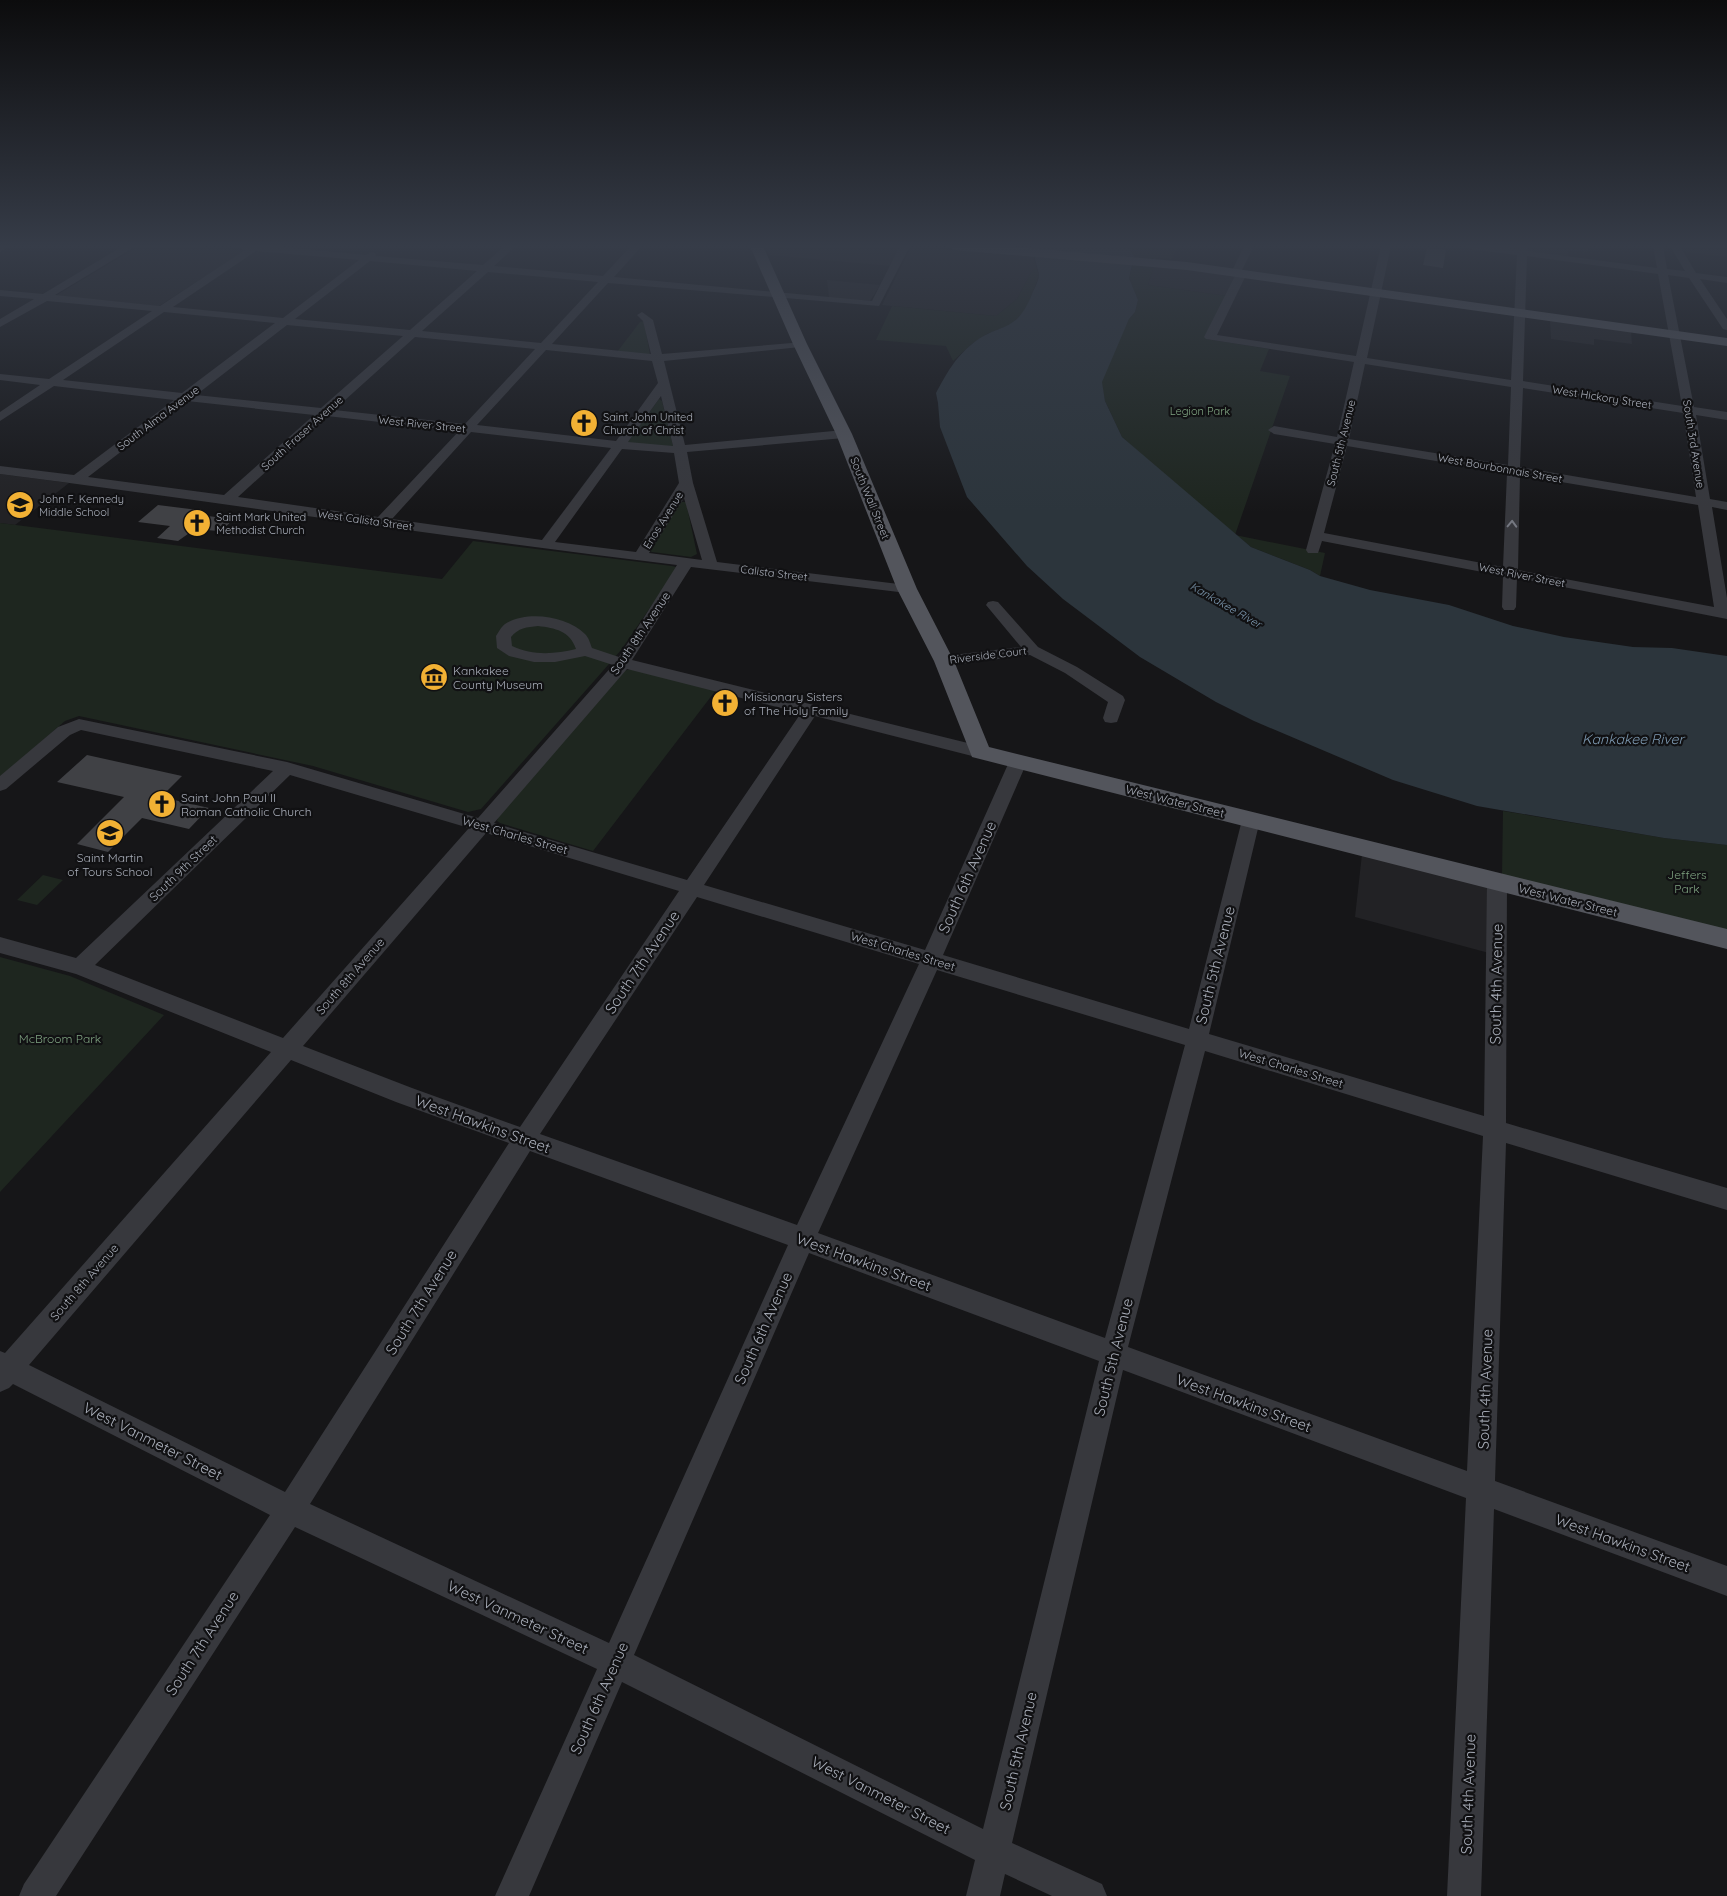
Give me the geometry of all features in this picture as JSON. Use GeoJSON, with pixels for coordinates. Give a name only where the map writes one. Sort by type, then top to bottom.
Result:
{"type":"FeatureCollection","features":[{"type":"Feature","properties":{"kind":"main road","name":"South Wall Street"},"geometry":{"type":"LineString","coordinates":[[796,334],[844,434],[907,589],[944,661],[980,752]]}},
{"type":"Feature","properties":{"kind":"main road"},"geometry":{"type":"LineString","coordinates":[[1676,334],[1727,342]]}},
{"type":"Feature","properties":{"kind":"main road","name":"West Water Street"},"geometry":{"type":"LineString","coordinates":[[980,752],[1727,940]]}},
{"type":"Feature","properties":{"kind":"street"},"geometry":{"type":"LineString","coordinates":[[0,417],[125,334]]}},
{"type":"Feature","properties":{"kind":"street","name":"South Alma Avenue"},"geometry":{"type":"LineString","coordinates":[[76,480],[268,334]]}},
{"type":"Feature","properties":{"kind":"street","name":"South Fraser Avenue"},"geometry":{"type":"LineString","coordinates":[[227,499],[412,334]]}},
{"type":"Feature","properties":{"kind":"street"},"geometry":{"type":"LineString","coordinates":[[418,334],[658,358],[800,344]]}},
{"type":"Feature","properties":{"kind":"street"},"geometry":{"type":"LineString","coordinates":[[381,522],[556,334]]}},
{"type":"Feature","properties":{"kind":"street","name":"Enos Avenue"},"geometry":{"type":"LineString","coordinates":[[652,334],[680,450],[686,483],[711,566]]}},
{"type":"Feature","properties":{"kind":"street","name":"West Hickory Street"},"geometry":{"type":"LineString","coordinates":[[1211,334],[1210,337],[1727,416]]}},
{"type":"Feature","properties":{"kind":"street","name":"South 5th Avenue"},"geometry":{"type":"LineString","coordinates":[[1315,543],[1342,441],[1366,334]]}},
{"type":"Feature","properties":{"kind":"street"},"geometry":{"type":"LineString","coordinates":[[1509,607],[1519,334]]}},
{"type":"Feature","properties":{"kind":"street","name":"South 3rd Avenue"},"geometry":{"type":"LineString","coordinates":[[1673,334],[1689,410],[1724,614]]}},
{"type":"Feature","properties":{"kind":"street","name":"West River Street"},"geometry":{"type":"LineString","coordinates":[[0,377],[618,446],[680,450],[844,434]]}},
{"type":"Feature","properties":{"kind":"street"},"geometry":{"type":"LineString","coordinates":[[546,545],[664,383]]}},
{"type":"Feature","properties":{"kind":"street","name":"West Bourbonnais Street"},"geometry":{"type":"LineString","coordinates":[[1274,430],[1727,506]]}},
{"type":"Feature","properties":{"kind":"street","name":"West Calista Street"},"geometry":{"type":"LineString","coordinates":[[0,470],[227,499],[640,557]]}},
{"type":"Feature","properties":{"kind":"street","name":"Enos Avenue"},"geometry":{"type":"LineString","coordinates":[[640,557],[686,483]]}},
{"type":"Feature","properties":{"kind":"street","name":"West River Street"},"geometry":{"type":"LineString","coordinates":[[1315,543],[1510,573],[1724,614]]}},
{"type":"Feature","properties":{"kind":"street","name":"Calista Street"},"geometry":{"type":"LineString","coordinates":[[640,557],[907,589]]}},
{"type":"Feature","properties":{"kind":"street","name":"South 8th Avenue"},"geometry":{"type":"LineString","coordinates":[[3,1370],[623,663],[686,563]]}},
{"type":"Feature","properties":{"kind":"street","name":"Riverside Court"},"geometry":{"type":"LineString","coordinates":[[993,604],[1032,650],[1071,670],[1116,700],[1111,718]]}},
{"type":"Feature","properties":{"kind":"street"},"geometry":{"type":"LineString","coordinates":[[545,622],[574,631],[583,640],[585,651],[546,659],[510,652],[505,648],[502,639],[507,629],[519,623],[545,622]]}},
{"type":"Feature","properties":{"kind":"street","name":"Riverside Court"},"geometry":{"type":"LineString","coordinates":[[944,661],[1032,650]]}},
{"type":"Feature","properties":{"kind":"street","name":"West Water Street"},"geometry":{"type":"LineString","coordinates":[[585,651],[623,663],[980,752]]}},
{"type":"Feature","properties":{"kind":"street","name":"South 7th Avenue"},"geometry":{"type":"LineString","coordinates":[[36,1896],[290,1510],[525,1138],[811,710]]}},
{"type":"Feature","properties":{"kind":"street","name":"West Charles Street"},"geometry":{"type":"LineString","coordinates":[[0,785],[64,731],[74,725],[83,725],[287,768],[1727,1199]]}},
{"type":"Feature","properties":{"kind":"street","name":"South 6th Avenue"},"geometry":{"type":"LineString","coordinates":[[512,1896],[803,1239],[931,960],[1018,762]]}},
{"type":"Feature","properties":{"kind":"street","name":"South 9th Street"},"geometry":{"type":"LineString","coordinates":[[80,967],[287,768]]}},
{"type":"Feature","properties":{"kind":"street","name":"South 5th Avenue"},"geometry":{"type":"LineString","coordinates":[[984,1896],[1113,1354],[1197,1040],[1251,820]]}},
{"type":"Feature","properties":{"kind":"street","name":"South 4th Avenue"},"geometry":{"type":"LineString","coordinates":[[1464,1896],[1495,1129],[1497,882]]}},
{"type":"Feature","properties":{"kind":"street","name":"West Hawkins Street"},"geometry":{"type":"LineString","coordinates":[[0,945],[80,967],[404,1095],[803,1239],[1727,1581]]}},
{"type":"Feature","properties":{"kind":"street","name":"West Vanmeter Street"},"geometry":{"type":"LineString","coordinates":[[3,1370],[290,1510],[615,1662],[994,1852],[1090,1896]]}},
{"type":"Feature","properties":{"kind":"shaded area"},"geometry":{"type":"Polygon","coordinates":[[[1551,334],[1631,334],[1632,344],[1594,339],[1594,345],[1551,339],[1551,334]]]}},
{"type":"Feature","properties":{"kind":"shaded area","name":"John F. Kennedy Middle School"},"geometry":{"type":"Polygon","coordinates":[[[0,474],[69,483],[15,525],[0,523],[0,474]]]}},
{"type":"Feature","properties":{"kind":"shaded area"},"geometry":{"type":"Polygon","coordinates":[[[1362,854],[1487,887],[1489,953],[1355,917],[1362,854]]]}},
{"type":"Feature","properties":{"kind":"green space"},"geometry":{"type":"Polygon","coordinates":[[[630,334],[646,334],[650,355],[617,352],[630,334]]]}},
{"type":"Feature","properties":{"kind":"green space"},"geometry":{"type":"Polygon","coordinates":[[[879,334],[986,334],[973,343],[953,361],[946,346],[876,340],[879,334]]]}},
{"type":"Feature","properties":{"kind":"green space","name":"Legion Park"},"geometry":{"type":"Polygon","coordinates":[[[1122,334],[1208,334],[1206,339],[1269,349],[1260,371],[1290,376],[1235,534],[1166,477],[1122,437],[1105,401],[1101,379],[1122,334]]]}},
{"type":"Feature","properties":{"kind":"green space"},"geometry":{"type":"Polygon","coordinates":[[[659,399],[662,401],[673,446],[671,448],[627,443],[659,399]]]}},
{"type":"Feature","properties":{"kind":"green space"},"geometry":{"type":"Polygon","coordinates":[[[680,502],[686,502],[697,554],[691,557],[650,551],[680,502]]]}},
{"type":"Feature","properties":{"kind":"green space"},"geometry":{"type":"Polygon","coordinates":[[[0,523],[442,579],[473,541],[672,566],[676,567],[676,570],[621,650],[481,809],[468,812],[313,766],[79,716],[65,721],[0,777],[0,523]]]}},
{"type":"Feature","properties":{"kind":"green space"},"geometry":{"type":"Polygon","coordinates":[[[1237,535],[1325,553],[1320,576],[1310,570],[1251,547],[1237,535]]]}},
{"type":"Feature","properties":{"kind":"green space"},"geometry":{"type":"Polygon","coordinates":[[[631,669],[716,690],[593,851],[497,821],[498,817],[623,671],[631,669]]]}},
{"type":"Feature","properties":{"kind":"green space","name":"Jeffers Park"},"geometry":{"type":"Polygon","coordinates":[[[1503,811],[1664,838],[1727,845],[1727,931],[1502,875],[1503,811]]]}},
{"type":"Feature","properties":{"kind":"green space"},"geometry":{"type":"Polygon","coordinates":[[[43,875],[63,880],[37,905],[17,900],[43,875]]]}},
{"type":"Feature","properties":{"kind":"green space","name":"McBroom Park"},"geometry":{"type":"Polygon","coordinates":[[[0,957],[70,976],[164,1015],[0,1192],[0,957]]]}},
{"type":"Feature","properties":{"kind":"water","name":"Kankakee River"},"geometry":{"type":"Polygon","coordinates":[[[988,334],[1122,334],[1102,382],[1105,401],[1122,437],[1251,547],[1310,570],[1320,576],[1370,590],[1449,605],[1513,626],[1564,637],[1633,647],[1672,648],[1727,656],[1727,845],[1664,838],[1477,806],[1393,780],[1254,721],[1216,702],[1140,657],[1063,599],[1027,566],[967,497],[940,427],[936,393],[960,355],[988,334]]]}},
{"type":"Feature","properties":{"kind":"building","name":"Saint Mark United Methodist Church"},"geometry":{"type":"Polygon","coordinates":[[[158,505],[198,510],[195,512],[201,513],[198,515],[234,519],[222,530],[195,529],[178,541],[157,538],[170,526],[138,522],[158,505]]]}},
{"type":"Feature","properties":{"kind":"building","name":"Saint John Paul II Roman Catholic Church"},"geometry":{"type":"Polygon","coordinates":[[[87,755],[182,776],[161,797],[209,808],[189,829],[142,818],[108,852],[77,844],[124,797],[57,782],[87,755]]]}},
{"type":"Feature","properties":{"kind":"place","name":"Saint John United Church of Christ"},"geometry":{"type":"Point","coordinates":[584,423]}},
{"type":"Feature","properties":{"kind":"place","name":"John F. Kennedy Middle School"},"geometry":{"type":"Point","coordinates":[20,505]}},
{"type":"Feature","properties":{"kind":"place","name":"Saint Mark United Methodist Church"},"geometry":{"type":"Point","coordinates":[197,523]}},
{"type":"Feature","properties":{"kind":"place","name":"Kankakee County Museum"},"geometry":{"type":"Point","coordinates":[434,677]}},
{"type":"Feature","properties":{"kind":"place","name":"Missionary Sisters of The Holy Family"},"geometry":{"type":"Point","coordinates":[725,703]}},
{"type":"Feature","properties":{"kind":"place","name":"Saint John Paul II Roman Catholic Church"},"geometry":{"type":"Point","coordinates":[162,804]}},
{"type":"Feature","properties":{"kind":"place","name":"Saint Martin of Tours School"},"geometry":{"type":"Point","coordinates":[110,833]}}]}
